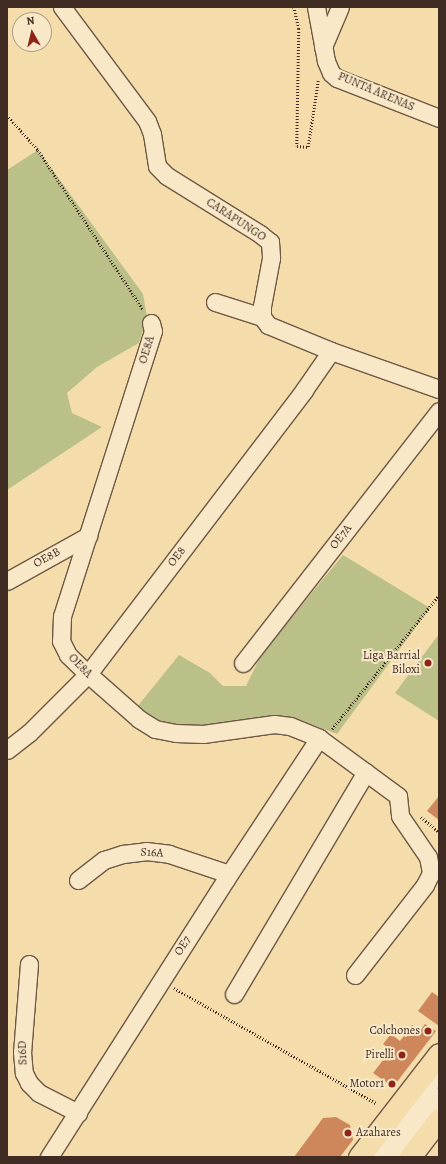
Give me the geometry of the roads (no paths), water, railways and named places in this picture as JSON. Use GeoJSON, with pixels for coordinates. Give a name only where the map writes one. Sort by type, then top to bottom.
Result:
{"type":"FeatureCollection","features":[{"type":"Feature","properties":{"kind":"main road"},"geometry":{"type":"LineString","coordinates":[[359,1157],[439,1054]]}},
{"type":"Feature","properties":{"kind":"main road"},"geometry":{"type":"LineString","coordinates":[[410,1157],[439,1119]]}},
{"type":"Feature","properties":{"kind":"street","name":"CARAPUNGO"},"geometry":{"type":"LineString","coordinates":[[62,7],[147,121],[152,134],[157,166],[167,176],[260,234],[270,242],[271,258],[262,306],[262,317]]}},
{"type":"Feature","properties":{"kind":"street","name":"PUNTA ARENAS"},"geometry":{"type":"LineString","coordinates":[[316,7],[323,47],[331,73],[337,78],[439,118]]}},
{"type":"Feature","properties":{"kind":"street"},"geometry":{"type":"LineString","coordinates":[[323,47],[340,7]]}},
{"type":"Feature","properties":{"kind":"street"},"geometry":{"type":"LineString","coordinates":[[215,302],[262,317],[268,325],[331,351],[439,389]]}},
{"type":"Feature","properties":{"kind":"street","name":"OE8A"},"geometry":{"type":"LineString","coordinates":[[151,323],[153,331],[61,624],[61,641],[65,650],[88,674],[138,719],[155,728],[176,733],[203,734],[274,724],[290,726],[321,739],[398,796],[400,816],[428,857],[431,873],[425,885],[355,976]]}},
{"type":"Feature","properties":{"kind":"street","name":"OE8"},"geometry":{"type":"LineString","coordinates":[[7,750],[29,733],[88,674],[304,390],[331,351]]}},
{"type":"Feature","properties":{"kind":"street","name":"OE7A"},"geometry":{"type":"LineString","coordinates":[[243,664],[439,411]]}},
{"type":"Feature","properties":{"kind":"street","name":"OE8B"},"geometry":{"type":"LineString","coordinates":[[7,581],[88,536]]}},
{"type":"Feature","properties":{"kind":"street","name":"OE7"},"geometry":{"type":"LineString","coordinates":[[49,1157],[229,874],[321,739]]}},
{"type":"Feature","properties":{"kind":"street"},"geometry":{"type":"LineString","coordinates":[[234,994],[366,772]]}},
{"type":"Feature","properties":{"kind":"street","name":"S16A"},"geometry":{"type":"LineString","coordinates":[[78,880],[104,860],[123,854],[146,851],[169,854],[229,874]]}},
{"type":"Feature","properties":{"kind":"street","name":"S16D"},"geometry":{"type":"LineString","coordinates":[[29,964],[22,1052],[24,1073],[39,1093],[78,1113]]}},
{"type":"Feature","properties":{"kind":"street"},"geometry":{"type":"LineString","coordinates":[[373,1157],[439,1071]]}},
{"type":"Feature","properties":{"kind":"street"},"geometry":{"type":"LineString","coordinates":[[392,1157],[439,1096]]}},
{"type":"Feature","properties":{"kind":"place","name":"Liga Barrial Biloxi"},"geometry":{"type":"Point","coordinates":[428,663]}},
{"type":"Feature","properties":{"kind":"place","name":"Colchones"},"geometry":{"type":"Point","coordinates":[428,1031]}},
{"type":"Feature","properties":{"kind":"place","name":"Pirelli"},"geometry":{"type":"Point","coordinates":[402,1055]}},
{"type":"Feature","properties":{"kind":"place","name":"Motor1"},"geometry":{"type":"Point","coordinates":[392,1084]}},
{"type":"Feature","properties":{"kind":"place","name":"Azahares"},"geometry":{"type":"Point","coordinates":[348,1133]}}]}
